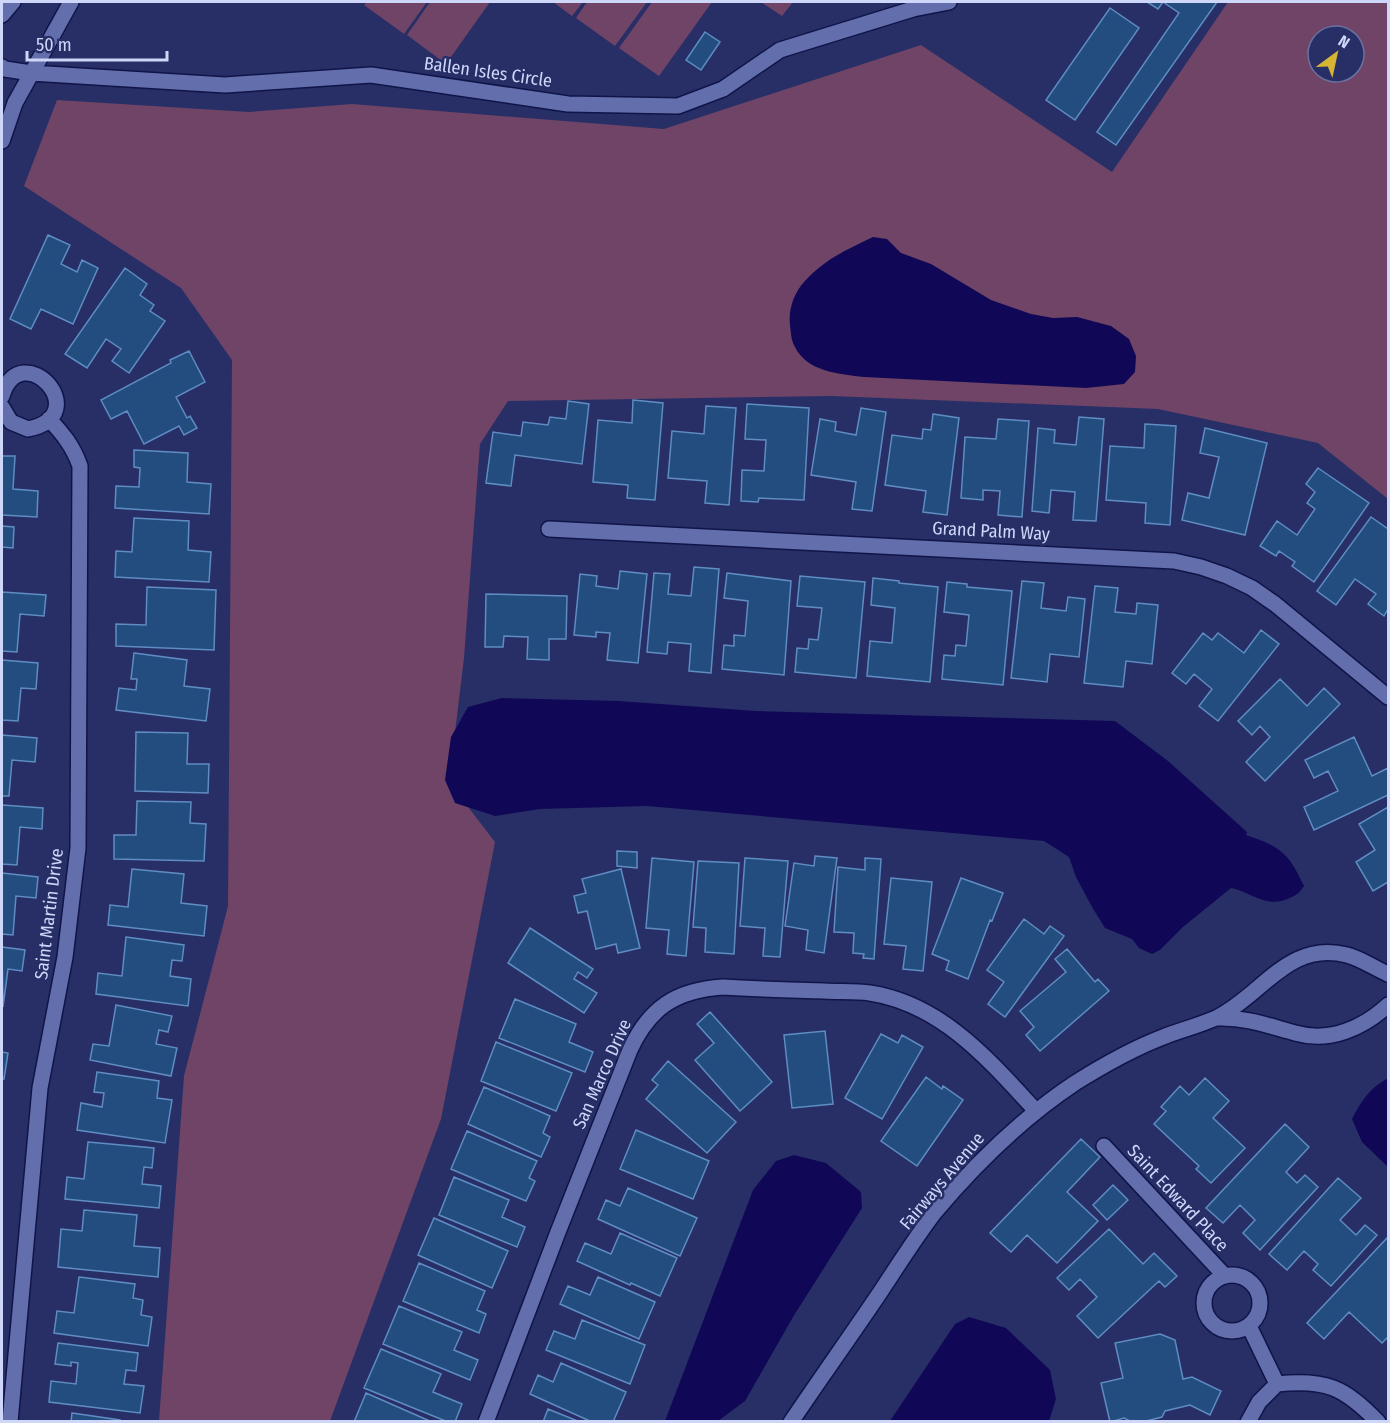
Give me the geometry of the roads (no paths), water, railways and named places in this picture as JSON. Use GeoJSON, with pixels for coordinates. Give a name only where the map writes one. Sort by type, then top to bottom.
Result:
{"type":"FeatureCollection","features":[{"type":"Feature","properties":{"kind":"street"},"geometry":{"type":"LineString","coordinates":[[2,15],[13,2]]}},
{"type":"Feature","properties":{"kind":"street"},"geometry":{"type":"LineString","coordinates":[[2,141],[15,103],[71,2]]}},
{"type":"Feature","properties":{"kind":"street","name":"Ballen Isles Circle"},"geometry":{"type":"LineString","coordinates":[[2,67],[31,73],[225,86],[371,75],[568,104],[678,106],[723,89],[780,50],[913,9],[949,2]]}},
{"type":"Feature","properties":{"kind":"street"},"geometry":{"type":"LineString","coordinates":[[2,396],[9,381],[25,373],[43,377],[54,390],[56,399],[55,408],[49,419],[38,427],[28,429],[11,422],[2,407]]}},
{"type":"Feature","properties":{"kind":"street","name":"Saint Martin Drive"},"geometry":{"type":"LineString","coordinates":[[10,1422],[40,1088],[65,957],[78,848],[80,466],[75,450],[49,419]]}},
{"type":"Feature","properties":{"kind":"street","name":"Grand Palm Way"},"geometry":{"type":"LineString","coordinates":[[549,529],[1146,558],[1183,563],[1227,576],[1252,588],[1389,697]]}},
{"type":"Feature","properties":{"kind":"street","name":"Fairways Avenue"},"geometry":{"type":"LineString","coordinates":[[791,1422],[934,1214],[971,1170],[1036,1111],[1075,1083],[1117,1059],[1161,1038],[1215,1018],[1247,998],[1288,963],[1308,955],[1328,952],[1346,954],[1389,974]]}},
{"type":"Feature","properties":{"kind":"street","name":"San Marco Drive"},"geometry":{"type":"LineString","coordinates":[[486,1422],[630,1050],[638,1032],[650,1016],[665,1003],[702,988],[723,987],[870,993],[901,1002],[931,1015],[958,1032],[1036,1111]]}},
{"type":"Feature","properties":{"kind":"street","name":"Fairways Avenue"},"geometry":{"type":"LineString","coordinates":[[1215,1018],[1266,1023],[1297,1034],[1318,1036],[1337,1034],[1360,1026],[1389,1005]]}},
{"type":"Feature","properties":{"kind":"street","name":"Saint Edward Place"},"geometry":{"type":"LineString","coordinates":[[1104,1146],[1224,1275]]}},
{"type":"Feature","properties":{"kind":"street","name":"Saint Edward Place"},"geometry":{"type":"LineString","coordinates":[[1224,1275],[1244,1277],[1258,1291],[1260,1310],[1256,1319],[1249,1326],[1233,1332],[1224,1330],[1209,1320],[1205,1312],[1203,1304],[1208,1287],[1224,1275]]}},
{"type":"Feature","properties":{"kind":"street"},"geometry":{"type":"LineString","coordinates":[[1249,1326],[1277,1384]]}},
{"type":"Feature","properties":{"kind":"street"},"geometry":{"type":"LineString","coordinates":[[1248,1422],[1259,1402],[1277,1384],[1300,1381],[1341,1390],[1356,1399],[1378,1422]]}}]}
